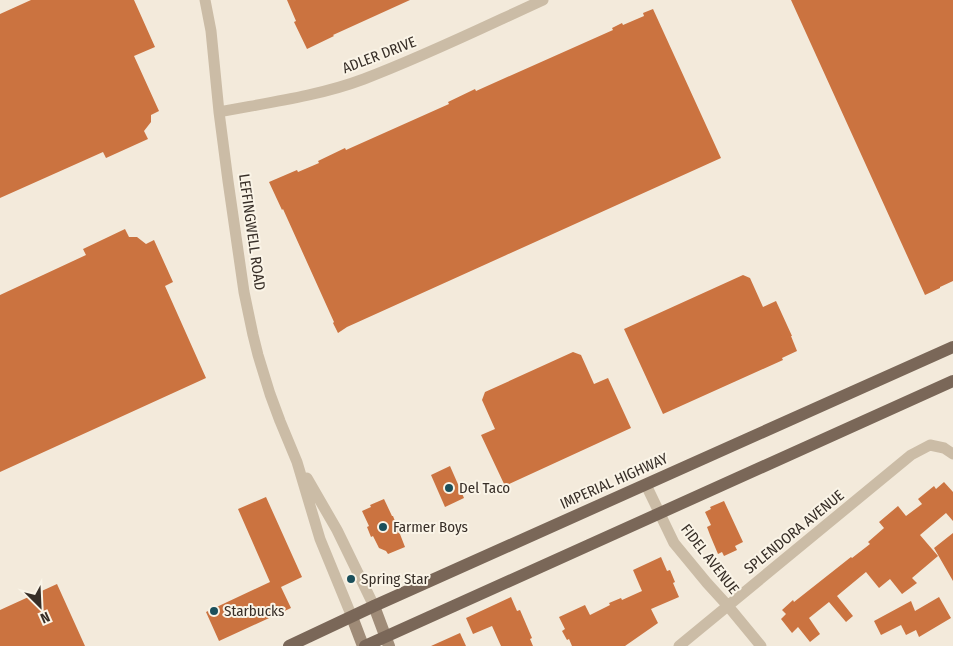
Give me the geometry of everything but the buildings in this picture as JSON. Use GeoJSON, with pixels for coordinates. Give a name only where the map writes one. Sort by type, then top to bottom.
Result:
{"type":"FeatureCollection","features":[{"type":"Feature","properties":{"kind":"main road","name":"IMPERIAL HIGHWAY"},"geometry":{"type":"LineString","coordinates":[[289,646],[374,606],[953,347]]}},
{"type":"Feature","properties":{"kind":"main road"},"geometry":{"type":"LineString","coordinates":[[364,646],[388,641],[659,513],[953,381]]}},
{"type":"Feature","properties":{"kind":"main road","name":"LEFFINGWELL ROAD"},"geometry":{"type":"LineString","coordinates":[[374,606],[388,641]]}},
{"type":"Feature","properties":{"kind":"main road","name":"LEFFINGWELL ROAD"},"geometry":{"type":"LineString","coordinates":[[352,617],[364,646]]}},
{"type":"Feature","properties":{"kind":"street","name":"LEFFINGWELL ROAD"},"geometry":{"type":"LineString","coordinates":[[205,0],[244,292],[253,335],[270,394],[297,462],[320,539],[352,617]]}},
{"type":"Feature","properties":{"kind":"street","name":"ADLER DRIVE"},"geometry":{"type":"LineString","coordinates":[[219,112],[328,90],[363,79],[416,58],[543,0]]}},
{"type":"Feature","properties":{"kind":"street","name":"SPLENDORA AVENUE"},"geometry":{"type":"LineString","coordinates":[[679,646],[911,455],[930,445],[944,448],[953,454]]}},
{"type":"Feature","properties":{"kind":"street","name":"LEFFINGWELL ROAD"},"geometry":{"type":"LineString","coordinates":[[297,462],[337,530],[374,606]]}},
{"type":"Feature","properties":{"kind":"street","name":"FIDEL AVENUE"},"geometry":{"type":"LineString","coordinates":[[646,485],[674,543],[761,646]]}},
{"type":"Feature","properties":{"kind":"place","name":"Del Taco"},"geometry":{"type":"Point","coordinates":[449,488]}},
{"type":"Feature","properties":{"kind":"place","name":"Farmer Boys"},"geometry":{"type":"Point","coordinates":[383,527]}},
{"type":"Feature","properties":{"kind":"place","name":"Spring Star"},"geometry":{"type":"Point","coordinates":[351,579]}},
{"type":"Feature","properties":{"kind":"place","name":"Starbucks"},"geometry":{"type":"Point","coordinates":[214,611]}}]}
